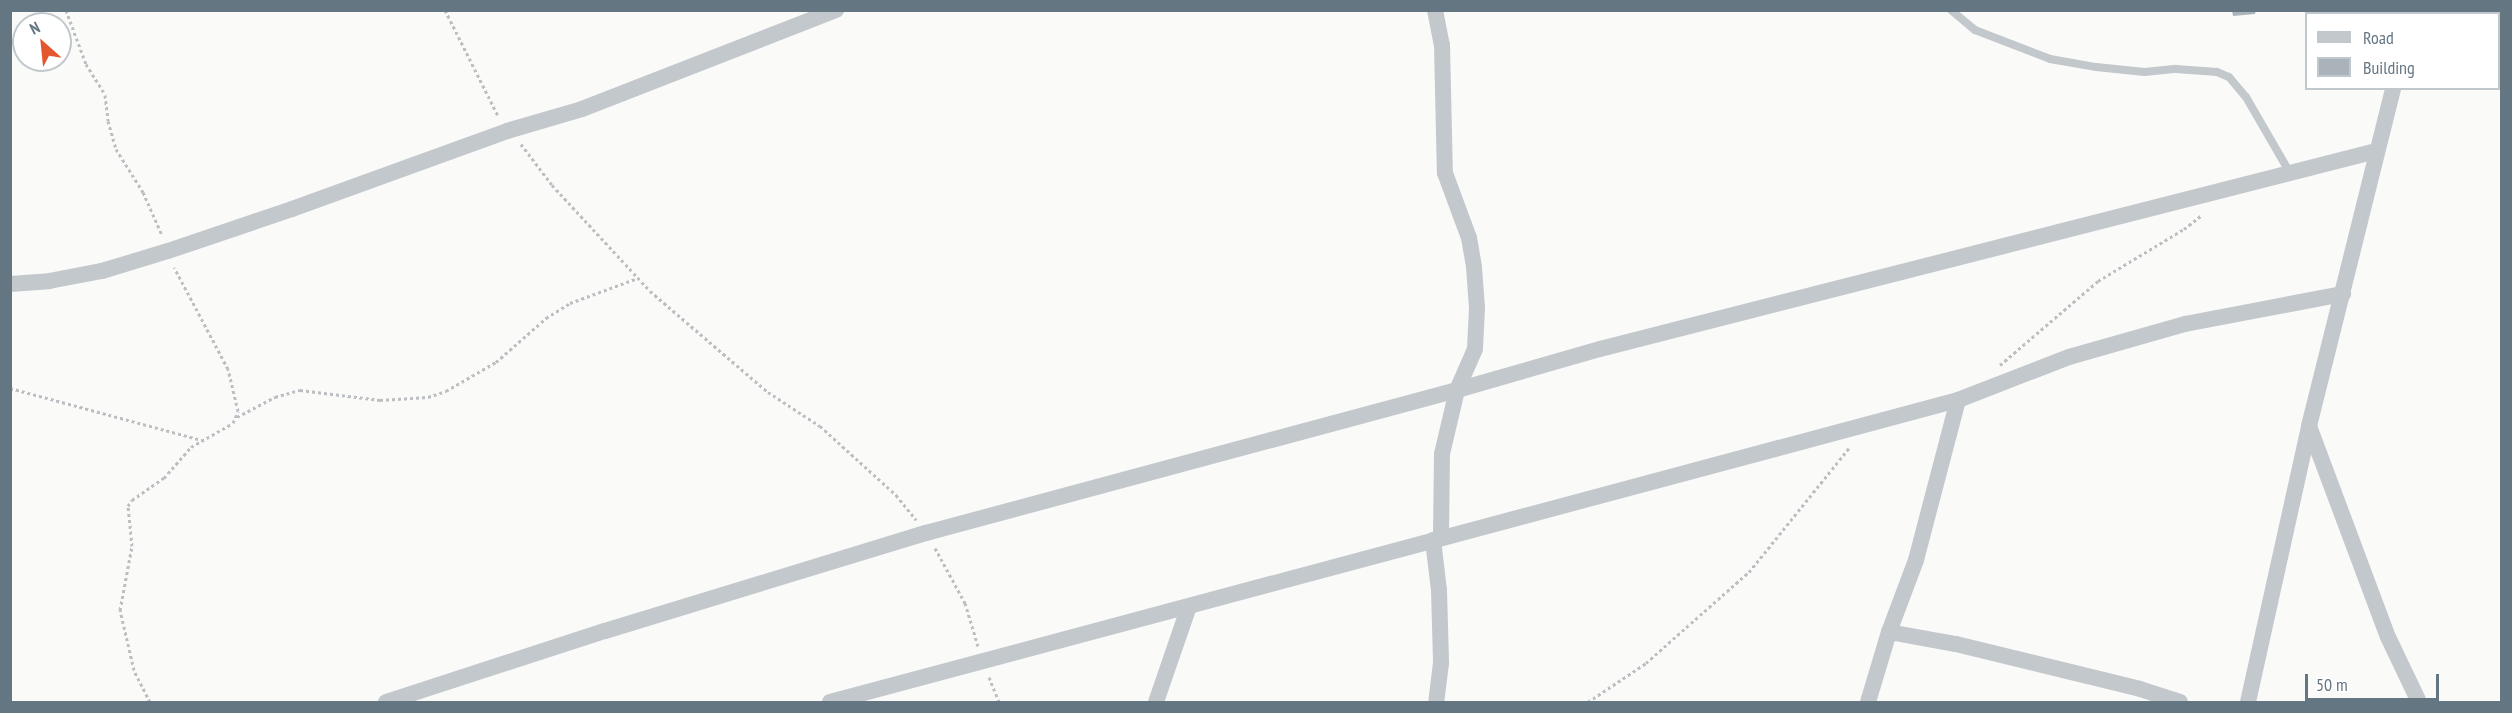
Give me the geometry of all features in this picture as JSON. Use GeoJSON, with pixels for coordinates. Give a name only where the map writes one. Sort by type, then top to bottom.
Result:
{"type":"FeatureCollection","features":[{"type":"Feature","properties":{"kind":"street"},"geometry":{"type":"LineString","coordinates":[[10,284],[49,281],[102,271],[168,251],[507,131],[582,109],[836,10]]}},
{"type":"Feature","properties":{"kind":"street"},"geometry":{"type":"LineString","coordinates":[[1435,10],[1442,45],[1445,173],[1469,238],[1477,308],[1475,349],[1457,390],[1442,454],[1437,539],[1441,663],[1436,702]]}},
{"type":"Feature","properties":{"kind":"street"},"geometry":{"type":"LineString","coordinates":[[2248,702],[2309,426],[2392,90]]}},
{"type":"Feature","properties":{"kind":"street"},"geometry":{"type":"LineString","coordinates":[[386,702],[605,630],[926,533],[1457,390],[1600,349],[2376,151]]}},
{"type":"Feature","properties":{"kind":"street"},"geometry":{"type":"LineString","coordinates":[[830,702],[1188,609],[1437,539],[1958,400],[2069,357],[2185,324],[2343,294]]}},
{"type":"Feature","properties":{"kind":"street"},"geometry":{"type":"LineString","coordinates":[[1868,702],[1889,632],[1916,560],[1958,400]]}},
{"type":"Feature","properties":{"kind":"street"},"geometry":{"type":"LineString","coordinates":[[2309,426],[2388,637],[2419,702]]}},
{"type":"Feature","properties":{"kind":"street"},"geometry":{"type":"LineString","coordinates":[[1156,702],[1188,609]]}},
{"type":"Feature","properties":{"kind":"street"},"geometry":{"type":"LineString","coordinates":[[1889,632],[1956,644],[2140,689],[2180,702]]}},
{"type":"Feature","properties":{"kind":"lane"},"geometry":{"type":"LineString","coordinates":[[1951,10],[1974,30],[2059,61],[2145,72],[2188,70],[2217,72],[2229,77],[2246,97],[2290,173]]}},
{"type":"Feature","properties":{"kind":"path"},"geometry":{"type":"LineString","coordinates":[[66,10],[86,64],[105,95],[108,122],[116,149],[152,211],[184,287],[228,369],[237,417]]}},
{"type":"Feature","properties":{"kind":"path"},"geometry":{"type":"LineString","coordinates":[[445,10],[486,95],[507,131],[523,145],[552,185],[650,291],[768,392],[820,426],[896,495],[926,533],[964,603],[999,702]]}},
{"type":"Feature","properties":{"kind":"path"},"geometry":{"type":"LineString","coordinates":[[1998,368],[2098,281],[2205,212],[2221,191]]}},
{"type":"Feature","properties":{"kind":"path"},"geometry":{"type":"LineString","coordinates":[[150,702],[134,670],[120,610],[132,546],[128,506],[132,500],[164,478],[181,457],[202,440],[225,428],[237,417],[275,398],[300,390],[380,400],[408,399],[437,394],[496,362],[546,318],[570,303],[638,278]]}},
{"type":"Feature","properties":{"kind":"path"},"geometry":{"type":"LineString","coordinates":[[10,388],[202,440]]}},
{"type":"Feature","properties":{"kind":"path"},"geometry":{"type":"LineString","coordinates":[[1588,702],[1646,663],[1749,572],[1864,425]]}},
{"type":"Feature","properties":{"kind":"building"},"geometry":{"type":"Polygon","coordinates":[[[2232,10],[2256,10],[2255,14],[2233,16],[2232,10]]]}}]}
